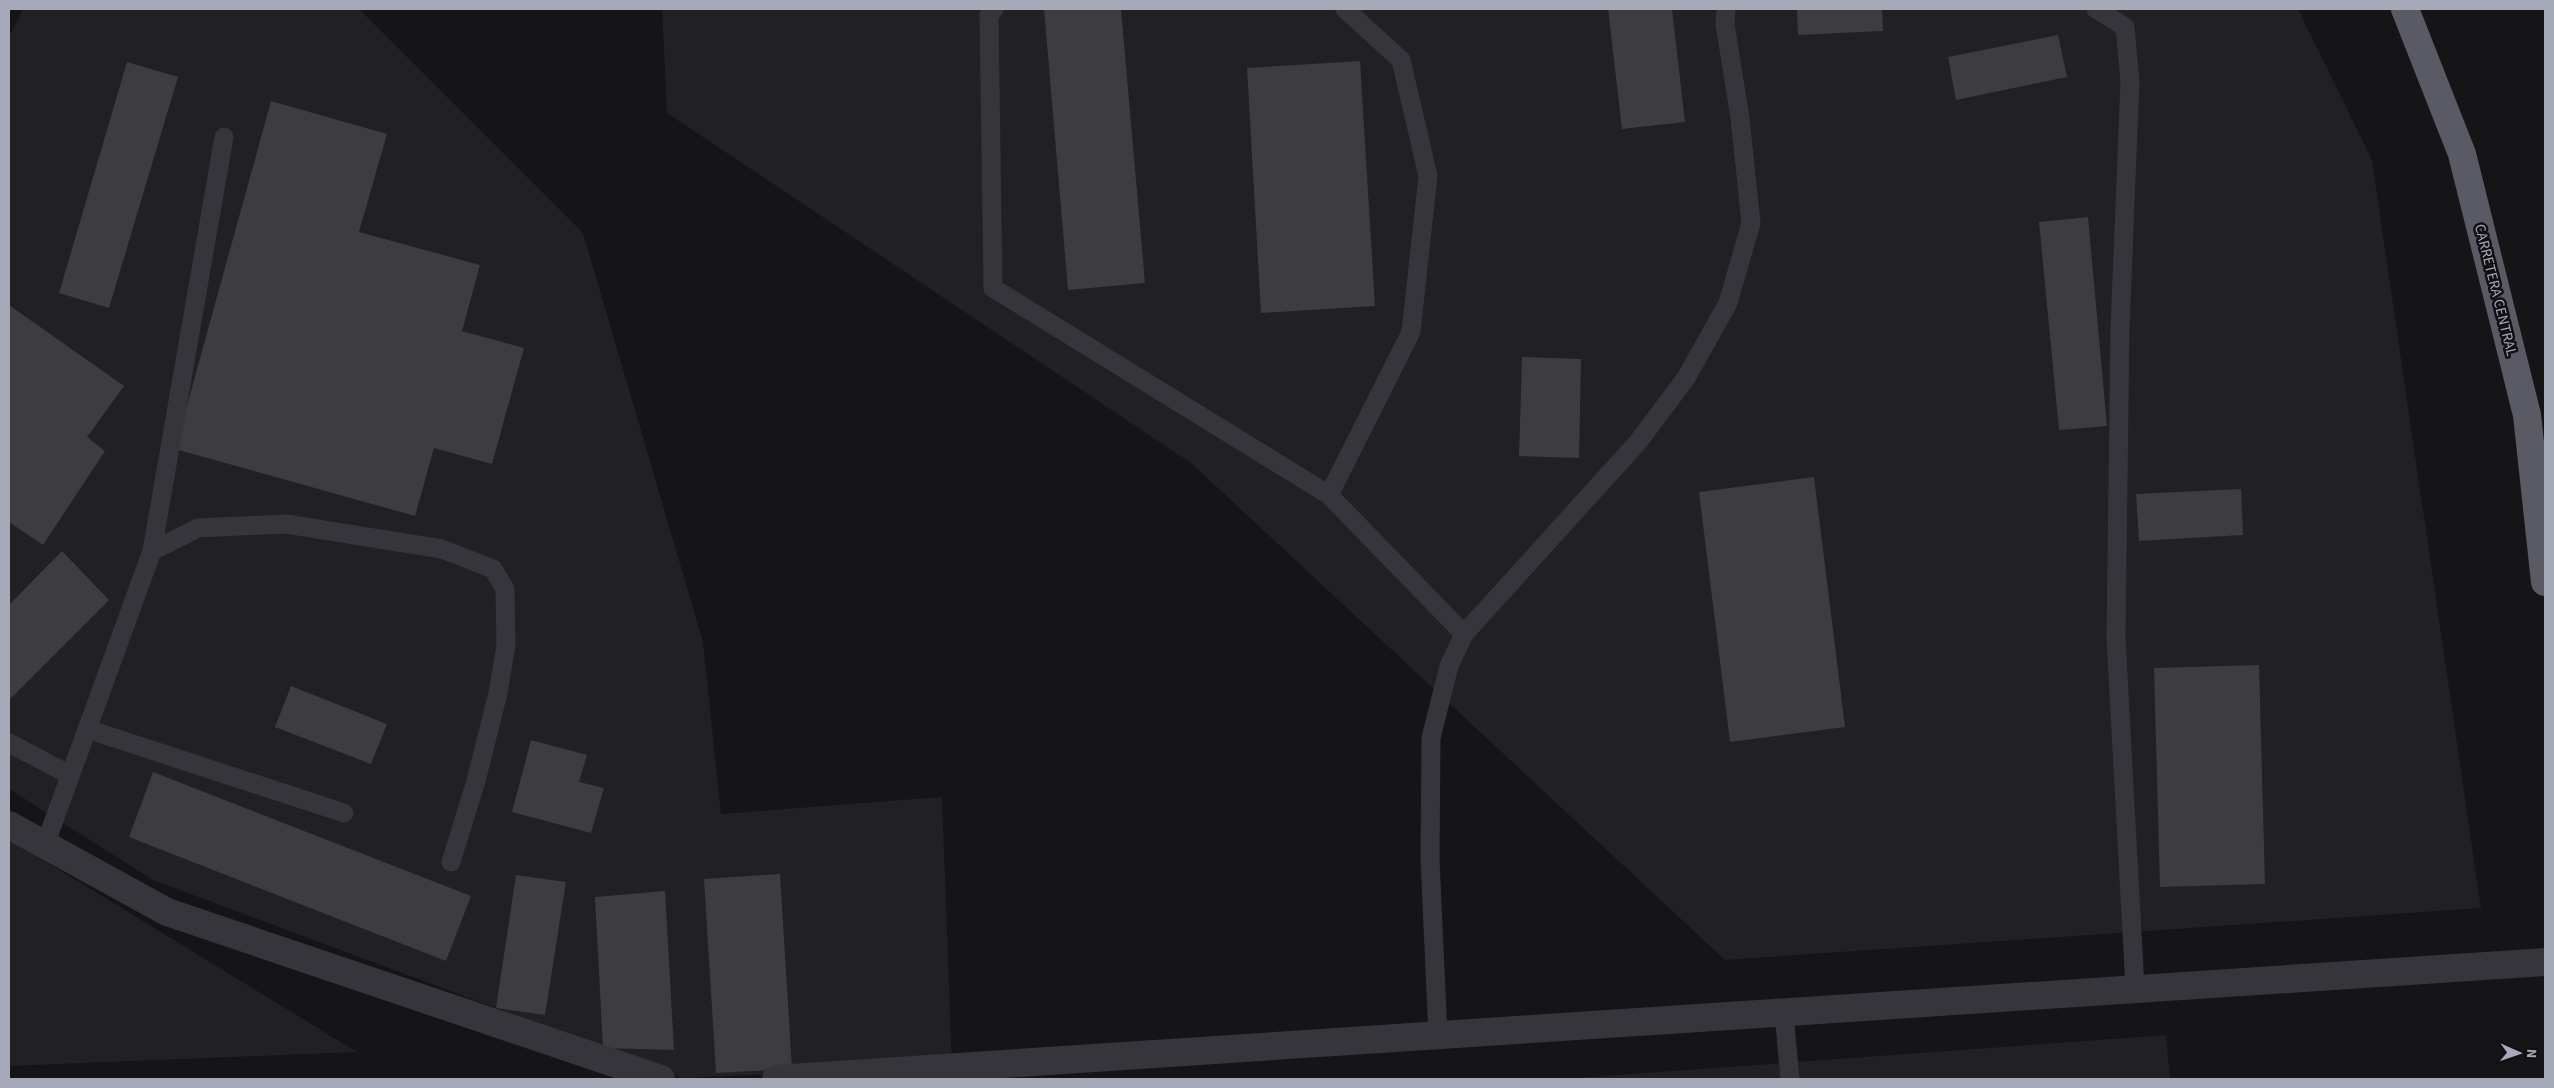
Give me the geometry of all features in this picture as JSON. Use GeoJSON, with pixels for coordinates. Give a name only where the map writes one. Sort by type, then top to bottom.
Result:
{"type":"FeatureCollection","features":[{"type":"Feature","properties":{"kind":"highway","name":"CARRETERA CENTRAL"},"geometry":{"type":"LineString","coordinates":[[2405,9],[2462,154],[2527,415],[2545,582]]}},
{"type":"Feature","properties":{"kind":"street"},"geometry":{"type":"LineString","coordinates":[[9,825],[167,912],[661,1079]]}},
{"type":"Feature","properties":{"kind":"street"},"geometry":{"type":"LineString","coordinates":[[776,1079],[2545,962]]}},
{"type":"Feature","properties":{"kind":"lane"},"geometry":{"type":"LineString","coordinates":[[994,9],[988,15],[993,288],[1329,495],[1464,634]]}},
{"type":"Feature","properties":{"kind":"lane"},"geometry":{"type":"LineString","coordinates":[[1329,495],[1411,332],[1428,176],[1401,60],[1345,9]]}},
{"type":"Feature","properties":{"kind":"lane"},"geometry":{"type":"LineString","coordinates":[[1438,1035],[1430,860],[1431,738],[1449,666],[1464,634],[1638,442],[1686,378],[1728,302],[1751,222],[1740,118],[1725,24],[1726,9]]}},
{"type":"Feature","properties":{"kind":"lane"},"geometry":{"type":"LineString","coordinates":[[2096,9],[2124,27],[2130,82],[2120,328],[2116,638],[2135,990]]}},
{"type":"Feature","properties":{"kind":"lane"},"geometry":{"type":"LineString","coordinates":[[45,844],[152,551],[224,137]]}},
{"type":"Feature","properties":{"kind":"lane"},"geometry":{"type":"LineString","coordinates":[[152,551],[198,528],[286,524],[442,549],[493,569],[505,588],[506,645],[498,693],[476,781],[451,862]]}},
{"type":"Feature","properties":{"kind":"lane"},"geometry":{"type":"LineString","coordinates":[[87,728],[344,813]]}},
{"type":"Feature","properties":{"kind":"lane"},"geometry":{"type":"LineString","coordinates":[[9,743],[70,775]]}},
{"type":"Feature","properties":{"kind":"lane"},"geometry":{"type":"LineString","coordinates":[[1784,1013],[1790,1079]]}},
{"type":"Feature","properties":{"kind":"shaded area"},"geometry":{"type":"Polygon","coordinates":[[[23,9],[359,9],[583,233],[703,642],[721,814],[942,797],[952,1066],[683,1078],[153,880],[9,789],[9,37],[23,9]]]}},
{"type":"Feature","properties":{"kind":"shaded area"},"geometry":{"type":"Polygon","coordinates":[[[662,9],[2298,9],[2372,160],[2481,908],[1725,960],[1191,463],[667,113],[662,9]]]}},
{"type":"Feature","properties":{"kind":"shaded area"},"geometry":{"type":"Polygon","coordinates":[[[9,839],[357,1052],[9,1066],[9,839]]]}},
{"type":"Feature","properties":{"kind":"shaded area"},"geometry":{"type":"Polygon","coordinates":[[[2166,1035],[2170,1079],[1563,1079],[2166,1035]]]}},
{"type":"Feature","properties":{"kind":"building"},"geometry":{"type":"Polygon","coordinates":[[[1044,9],[1121,9],[1145,283],[1068,290],[1044,9]]]}},
{"type":"Feature","properties":{"kind":"building"},"geometry":{"type":"Polygon","coordinates":[[[1608,9],[1672,9],[1685,122],[1622,129],[1608,9]]]}},
{"type":"Feature","properties":{"kind":"building"},"geometry":{"type":"Polygon","coordinates":[[[1797,9],[1882,9],[1883,31],[1798,35],[1797,9]]]}},
{"type":"Feature","properties":{"kind":"building"},"geometry":{"type":"Polygon","coordinates":[[[2058,35],[2067,77],[1956,100],[1948,57],[2058,35]]]}},
{"type":"Feature","properties":{"kind":"building"},"geometry":{"type":"Polygon","coordinates":[[[1360,61],[1375,306],[1261,313],[1247,68],[1360,61]]]}},
{"type":"Feature","properties":{"kind":"building"},"geometry":{"type":"Polygon","coordinates":[[[127,62],[178,77],[109,308],[59,293],[127,62]]]}},
{"type":"Feature","properties":{"kind":"building"},"geometry":{"type":"Polygon","coordinates":[[[271,101],[387,134],[359,232],[480,265],[462,331],[524,348],[492,464],[434,448],[415,516],[175,449],[271,101]]]}},
{"type":"Feature","properties":{"kind":"building"},"geometry":{"type":"Polygon","coordinates":[[[2088,217],[2107,426],[2059,430],[2039,222],[2088,217]]]}},
{"type":"Feature","properties":{"kind":"building"},"geometry":{"type":"Polygon","coordinates":[[[9,305],[124,386],[87,437],[105,451],[43,545],[9,522],[9,305]]]}},
{"type":"Feature","properties":{"kind":"building"},"geometry":{"type":"Polygon","coordinates":[[[1522,357],[1581,359],[1579,458],[1519,456],[1522,357]]]}},
{"type":"Feature","properties":{"kind":"building"},"geometry":{"type":"Polygon","coordinates":[[[1814,477],[1845,727],[1730,742],[1699,492],[1814,477]]]}},
{"type":"Feature","properties":{"kind":"building"},"geometry":{"type":"Polygon","coordinates":[[[2241,489],[2243,535],[2139,541],[2136,494],[2241,489]]]}},
{"type":"Feature","properties":{"kind":"building"},"geometry":{"type":"Polygon","coordinates":[[[62,551],[109,600],[9,700],[9,605],[62,551]]]}},
{"type":"Feature","properties":{"kind":"building"},"geometry":{"type":"Polygon","coordinates":[[[2259,665],[2265,884],[2160,887],[2154,668],[2259,665]]]}},
{"type":"Feature","properties":{"kind":"building"},"geometry":{"type":"Polygon","coordinates":[[[291,686],[387,724],[371,764],[275,727],[291,686]]]}},
{"type":"Feature","properties":{"kind":"building"},"geometry":{"type":"Polygon","coordinates":[[[531,740],[587,755],[579,782],[604,788],[591,833],[512,812],[531,740]]]}},
{"type":"Feature","properties":{"kind":"building"},"geometry":{"type":"Polygon","coordinates":[[[153,772],[471,896],[446,961],[129,837],[153,772]]]}},
{"type":"Feature","properties":{"kind":"building"},"geometry":{"type":"Polygon","coordinates":[[[780,874],[792,1069],[716,1073],[704,879],[780,874]]]}},
{"type":"Feature","properties":{"kind":"building"},"geometry":{"type":"Polygon","coordinates":[[[516,875],[566,882],[545,1015],[496,1008],[516,875]]]}},
{"type":"Feature","properties":{"kind":"building"},"geometry":{"type":"Polygon","coordinates":[[[665,891],[674,1050],[603,1048],[595,897],[665,891]]]}}]}
